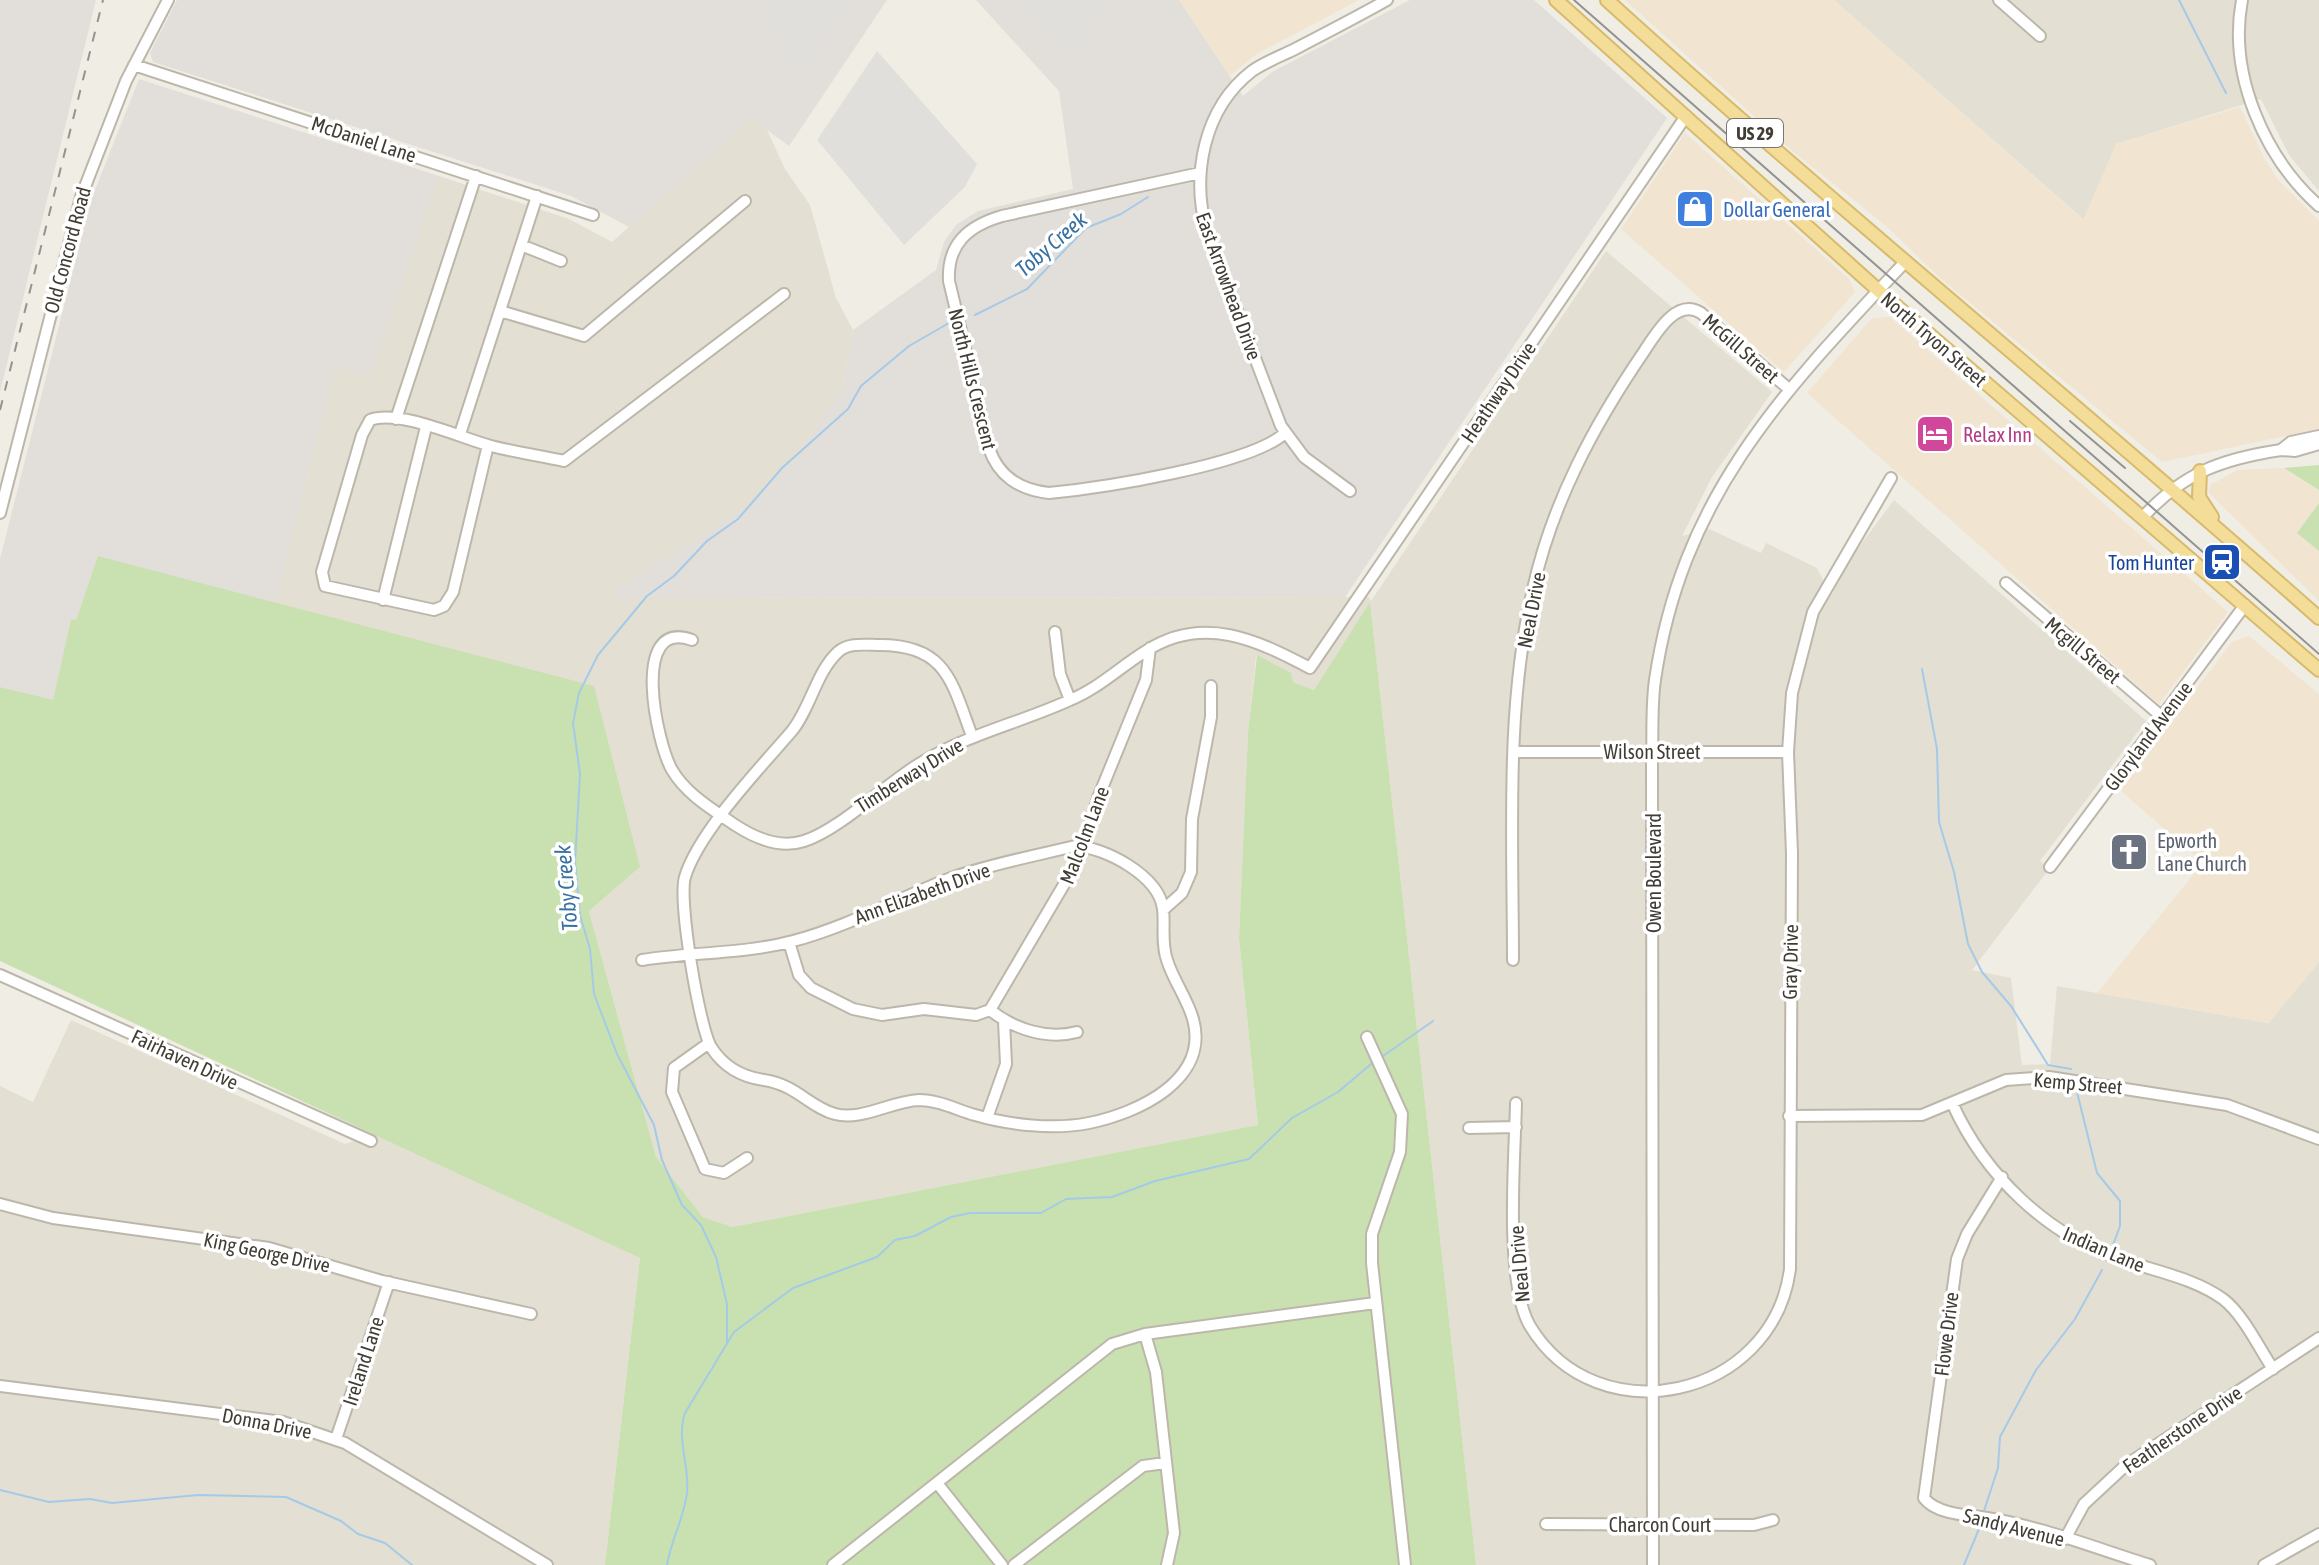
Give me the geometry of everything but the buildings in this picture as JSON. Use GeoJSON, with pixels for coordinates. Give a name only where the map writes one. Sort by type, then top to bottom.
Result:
{"type":"FeatureCollection","features":[{"type":"Feature","properties":{"kind":"main road","name":"North Tryon Street"},"geometry":{"type":"LineString","coordinates":[[1556,0],[1879,291],[2319,670]]}},
{"type":"Feature","properties":{"kind":"main road","name":"North Tryon Street"},"geometry":{"type":"LineString","coordinates":[[1607,0],[1704,89],[2172,488],[2319,618]]}},
{"type":"Feature","properties":{"kind":"main road"},"geometry":{"type":"LineString","coordinates":[[2200,471],[2199,497],[2220,530]]}},
{"type":"Feature","properties":{"kind":"street","name":"Old Concord Road"},"geometry":{"type":"LineString","coordinates":[[0,513],[81,197],[105,128],[168,0]]}},
{"type":"Feature","properties":{"kind":"street","name":"East Arrowhead Drive"},"geometry":{"type":"LineString","coordinates":[[1350,491],[1304,457],[1285,433],[1207,232],[1200,203],[1200,173],[1213,124],[1241,81],[1261,65],[1387,0]]}},
{"type":"Feature","properties":{"kind":"street"},"geometry":{"type":"LineString","coordinates":[[1999,0],[2040,36]]}},
{"type":"Feature","properties":{"kind":"street"},"geometry":{"type":"LineString","coordinates":[[2242,0],[2240,51],[2254,109],[2286,171],[2319,206]]}},
{"type":"Feature","properties":{"kind":"street","name":"McDaniel Lane"},"geometry":{"type":"LineString","coordinates":[[134,65],[593,215]]}},
{"type":"Feature","properties":{"kind":"street","name":"Heathway Drive"},"geometry":{"type":"LineString","coordinates":[[1310,668],[1686,116]]}},
{"type":"Feature","properties":{"kind":"street","name":"North Hills Crescent"},"geometry":{"type":"LineString","coordinates":[[1200,173],[1002,216],[979,223],[961,238],[952,253],[949,281],[991,455],[1009,479],[1031,490],[1049,493],[1206,465],[1262,450],[1285,433]]}},
{"type":"Feature","properties":{"kind":"street"},"geometry":{"type":"LineString","coordinates":[[396,419],[476,176]]}},
{"type":"Feature","properties":{"kind":"street"},"geometry":{"type":"LineString","coordinates":[[460,434],[537,196]]}},
{"type":"Feature","properties":{"kind":"street"},"geometry":{"type":"LineString","coordinates":[[500,311],[584,336],[745,201]]}},
{"type":"Feature","properties":{"kind":"street"},"geometry":{"type":"LineString","coordinates":[[521,245],[561,261]]}},
{"type":"Feature","properties":{"kind":"street","name":"Owen Boulevard"},"geometry":{"type":"LineString","coordinates":[[1653,1565],[1652,751],[1655,683],[1661,642],[1694,537],[1739,455],[1790,390],[1906,261]]}},
{"type":"Feature","properties":{"kind":"street"},"geometry":{"type":"LineString","coordinates":[[488,445],[450,601],[434,610],[329,588],[322,572],[366,426],[379,416],[460,434],[488,445],[564,461],[784,294]]}},
{"type":"Feature","properties":{"kind":"street","name":"McGill Street"},"geometry":{"type":"LineString","coordinates":[[1691,309],[1790,390]]}},
{"type":"Feature","properties":{"kind":"street","name":"Neal Drive"},"geometry":{"type":"LineString","coordinates":[[1513,960],[1515,752],[1527,617],[1542,555],[1562,499],[1590,437],[1641,356],[1668,320],[1679,311],[1691,309]]}},
{"type":"Feature","properties":{"kind":"street"},"geometry":{"type":"LineString","coordinates":[[383,600],[426,427]]}},
{"type":"Feature","properties":{"kind":"street"},"geometry":{"type":"LineString","coordinates":[[2281,450],[2291,442],[2319,436]]}},
{"type":"Feature","properties":{"kind":"street"},"geometry":{"type":"LineString","coordinates":[[2142,518],[2172,488],[2200,471],[2281,450],[2295,451],[2319,444]]}},
{"type":"Feature","properties":{"kind":"street","name":"Gray Drive"},"geometry":{"type":"LineString","coordinates":[[1652,1390],[1699,1382],[1737,1364],[1755,1348],[1776,1317],[1790,1269],[1792,853],[1788,752],[1792,693],[1813,612],[1891,478]]}},
{"type":"Feature","properties":{"kind":"street","name":"Mcgill Street"},"geometry":{"type":"LineString","coordinates":[[2006,583],[2161,716]]}},
{"type":"Feature","properties":{"kind":"street","name":"Gloryland Avenue"},"geometry":{"type":"LineString","coordinates":[[2050,867],[2245,605]]}},
{"type":"Feature","properties":{"kind":"street"},"geometry":{"type":"LineString","coordinates":[[1055,632],[1060,674],[1070,700]]}},
{"type":"Feature","properties":{"kind":"street","name":"Timberway Drive"},"geometry":{"type":"LineString","coordinates":[[692,640],[676,636],[665,641],[654,661],[653,685],[661,744],[684,786],[722,816],[763,840],[788,844],[803,841],[919,764],[972,736],[1070,700],[1105,681],[1150,648],[1196,633],[1230,633],[1255,639],[1310,668]]}},
{"type":"Feature","properties":{"kind":"street"},"geometry":{"type":"LineString","coordinates":[[972,736],[949,676],[928,655],[894,646],[846,647],[832,660],[799,723],[722,816],[685,877],[681,898],[709,1043],[731,1069],[791,1087],[833,1113],[856,1114],[919,1100],[987,1118],[1056,1126],[1088,1123],[1153,1098],[1181,1077],[1194,1052],[1195,1031],[1166,959],[1163,910],[1158,897],[1132,868],[1110,854],[1083,846]]}},
{"type":"Feature","properties":{"kind":"street","name":"Malcolm Lane"},"geometry":{"type":"LineString","coordinates":[[990,1010],[1023,949],[1063,891],[1083,846],[1098,798],[1146,680],[1150,648]]}},
{"type":"Feature","properties":{"kind":"street"},"geometry":{"type":"LineString","coordinates":[[1163,910],[1182,893],[1191,872],[1192,819],[1211,717],[1211,686]]}},
{"type":"Feature","properties":{"kind":"street","name":"Wilson Street"},"geometry":{"type":"LineString","coordinates":[[1515,752],[1788,752]]}},
{"type":"Feature","properties":{"kind":"street","name":"Ann Elizabeth Drive"},"geometry":{"type":"LineString","coordinates":[[642,960],[789,942],[965,874],[1083,846]]}},
{"type":"Feature","properties":{"kind":"street"},"geometry":{"type":"LineString","coordinates":[[789,942],[799,975],[811,988],[853,1009],[882,1015],[924,1009],[976,1015],[990,1010],[1004,1021],[1055,1036],[1077,1032]]}},
{"type":"Feature","properties":{"kind":"street","name":"Fairhaven Drive"},"geometry":{"type":"LineString","coordinates":[[0,975],[371,1141]]}},
{"type":"Feature","properties":{"kind":"street"},"geometry":{"type":"LineString","coordinates":[[987,1118],[1006,1064],[1004,1021]]}},
{"type":"Feature","properties":{"kind":"street"},"geometry":{"type":"LineString","coordinates":[[1367,1037],[1402,1114],[1400,1152],[1372,1234],[1375,1303],[1405,1565]]}},
{"type":"Feature","properties":{"kind":"street"},"geometry":{"type":"LineString","coordinates":[[709,1043],[674,1068],[672,1092],[694,1151],[705,1169],[724,1173],[747,1158]]}},
{"type":"Feature","properties":{"kind":"street","name":"Kemp Street"},"geometry":{"type":"LineString","coordinates":[[1789,1116],[1904,1118],[1953,1105],[2008,1080],[2071,1079],[2227,1105],[2319,1139]]}},
{"type":"Feature","properties":{"kind":"street","name":"Neal Drive"},"geometry":{"type":"LineString","coordinates":[[1516,1103],[1516,1271],[1522,1307],[1530,1327],[1568,1364],[1599,1384],[1616,1389],[1652,1390]]}},
{"type":"Feature","properties":{"kind":"street","name":"Indian Lane"},"geometry":{"type":"LineString","coordinates":[[1953,1105],[1976,1148],[2053,1228],[2115,1258],[2209,1290],[2226,1301],[2273,1369]]}},
{"type":"Feature","properties":{"kind":"street"},"geometry":{"type":"LineString","coordinates":[[1469,1128],[1516,1127]]}},
{"type":"Feature","properties":{"kind":"street","name":"Flowe Drive"},"geometry":{"type":"LineString","coordinates":[[1925,1501],[1923,1493],[1957,1259],[1967,1234],[2002,1177]]}},
{"type":"Feature","properties":{"kind":"street","name":"King George Drive"},"geometry":{"type":"LineString","coordinates":[[0,1204],[53,1218],[269,1248],[389,1282],[531,1314]]}},
{"type":"Feature","properties":{"kind":"street","name":"Ireland Lane"},"geometry":{"type":"LineString","coordinates":[[336,1439],[389,1282]]}},
{"type":"Feature","properties":{"kind":"street"},"geometry":{"type":"LineString","coordinates":[[833,1565],[1112,1344],[1145,1334],[1375,1303]]}},
{"type":"Feature","properties":{"kind":"street"},"geometry":{"type":"LineString","coordinates":[[1145,1334],[1156,1372],[1174,1533],[1167,1565]]}},
{"type":"Feature","properties":{"kind":"street","name":"Featherstone Drive"},"geometry":{"type":"LineString","coordinates":[[2065,1539],[2084,1504],[2117,1472],[2319,1338]]}},
{"type":"Feature","properties":{"kind":"street","name":"Donna Drive"},"geometry":{"type":"LineString","coordinates":[[0,1386],[283,1422],[336,1439],[547,1565]]}},
{"type":"Feature","properties":{"kind":"street"},"geometry":{"type":"LineString","coordinates":[[1014,1565],[1143,1466],[1165,1463]]}},
{"type":"Feature","properties":{"kind":"street"},"geometry":{"type":"LineString","coordinates":[[937,1483],[1002,1565]]}},
{"type":"Feature","properties":{"kind":"street","name":"Sandy Avenue"},"geometry":{"type":"LineString","coordinates":[[1925,1501],[1949,1511],[2000,1520],[2150,1565]]}},
{"type":"Feature","properties":{"kind":"street","name":"Charcon Court"},"geometry":{"type":"LineString","coordinates":[[1546,1524],[1754,1525],[1773,1520]]}},
{"type":"Feature","properties":{"kind":"street"},"geometry":{"type":"LineString","coordinates":[[2264,1565],[2319,1534]]}},
{"type":"Feature","properties":{"kind":"shaded area"},"geometry":{"type":"Polygon","coordinates":[[[0,0],[96,0],[0,392],[0,0]]]}},
{"type":"Feature","properties":{"kind":"shaded area"},"geometry":{"type":"Polygon","coordinates":[[[177,0],[887,0],[789,146],[752,119],[629,227],[571,196],[153,62],[150,53],[177,0]]]}},
{"type":"Feature","properties":{"kind":"shaded area"},"geometry":{"type":"Polygon","coordinates":[[[764,0],[853,0],[810,60],[796,63],[784,56],[764,0]]]}},
{"type":"Feature","properties":{"kind":"shaded area"},"geometry":{"type":"Polygon","coordinates":[[[976,0],[1179,0],[1243,96],[1272,72],[1410,0],[1534,0],[1667,118],[1345,597],[617,598],[617,589],[746,507],[806,442],[843,385],[853,330],[936,270],[944,242],[956,225],[978,211],[1073,189],[1059,91],[976,0]]]}},
{"type":"Feature","properties":{"kind":"shaded area"},"geometry":{"type":"Polygon","coordinates":[[[1019,0],[1100,0],[1074,63],[1019,0]]]}},
{"type":"Feature","properties":{"kind":"shaded area"},"geometry":{"type":"Polygon","coordinates":[[[1179,0],[1359,0],[1255,55],[1230,76],[1179,0]]]}},
{"type":"Feature","properties":{"kind":"shaded area"},"geometry":{"type":"Polygon","coordinates":[[[1625,0],[1834,0],[2083,220],[2116,144],[2240,107],[2264,158],[2279,181],[2319,221],[2319,429],[2162,462],[1939,277],[1884,224],[1795,153],[1625,0]]]}},
{"type":"Feature","properties":{"kind":"shaded area"},"geometry":{"type":"Polygon","coordinates":[[[1834,0],[2319,0],[2319,191],[2289,155],[2261,99],[2116,144],[2084,220],[1834,0]]]}},
{"type":"Feature","properties":{"kind":"shaded area"},"geometry":{"type":"Polygon","coordinates":[[[877,51],[977,164],[965,187],[904,245],[817,140],[877,51]]]}},
{"type":"Feature","properties":{"kind":"shaded area"},"geometry":{"type":"Polygon","coordinates":[[[139,79],[439,176],[370,376],[336,368],[275,603],[98,557],[76,620],[71,619],[53,701],[0,687],[0,559],[91,200],[139,79]]]}},
{"type":"Feature","properties":{"kind":"shaded area"},"geometry":{"type":"Polygon","coordinates":[[[752,119],[767,130],[785,169],[810,205],[836,298],[853,330],[843,385],[806,442],[746,508],[617,589],[618,598],[1369,597],[1371,601],[1606,251],[1772,392],[1712,477],[1682,536],[1709,529],[1761,553],[1766,543],[1817,568],[1831,596],[1853,555],[1894,500],[2146,721],[2040,861],[2049,869],[1972,970],[2011,978],[2022,1065],[2050,1064],[2057,986],[2268,1023],[2319,962],[2319,1565],[1476,1565],[1370,603],[1314,690],[1293,682],[1256,656],[1248,732],[1239,938],[1258,1125],[732,1227],[703,1217],[656,1157],[589,911],[640,867],[275,603],[336,368],[370,376],[439,176],[569,219],[612,242],[752,119]]]}},
{"type":"Feature","properties":{"kind":"shaded area"},"geometry":{"type":"Polygon","coordinates":[[[1685,133],[1849,279],[1855,292],[1784,372],[1621,229],[1685,133]]]}},
{"type":"Feature","properties":{"kind":"shaded area"},"geometry":{"type":"Polygon","coordinates":[[[1890,317],[2228,612],[2159,704],[1807,393],[1872,318],[1890,317]]]}},
{"type":"Feature","properties":{"kind":"shaded area"},"geometry":{"type":"Polygon","coordinates":[[[2284,468],[2319,490],[2319,503],[2297,533],[2319,551],[2319,601],[2209,493],[2210,485],[2238,470],[2284,468]]]}},
{"type":"Feature","properties":{"kind":"shaded area"},"geometry":{"type":"Polygon","coordinates":[[[2249,636],[2319,694],[2319,962],[2269,1023],[2097,993],[2203,863],[2120,790],[2232,642],[2249,636]]]}},
{"type":"Feature","properties":{"kind":"shaded area"},"geometry":{"type":"Polygon","coordinates":[[[71,1020],[345,1144],[377,1133],[640,1258],[605,1565],[0,1565],[0,1086],[33,1102],[71,1020]]]}},
{"type":"Feature","properties":{"kind":"green space"},"geometry":{"type":"Polygon","coordinates":[[[2319,465],[2319,490],[2284,468],[2319,465]]]}},
{"type":"Feature","properties":{"kind":"green space"},"geometry":{"type":"Polygon","coordinates":[[[2319,503],[2319,551],[2297,533],[2319,503]]]}},
{"type":"Feature","properties":{"kind":"green space"},"geometry":{"type":"Polygon","coordinates":[[[98,556],[594,686],[640,867],[589,911],[656,1157],[703,1217],[732,1227],[1258,1125],[1239,938],[1248,732],[1257,655],[1291,673],[1293,682],[1314,690],[1370,602],[1476,1565],[605,1565],[640,1258],[0,961],[0,687],[53,700],[71,619],[76,620],[98,556]]]}},
{"type":"Feature","properties":{"kind":"waterway"},"geometry":{"type":"LineString","coordinates":[[2179,0],[2226,93]]}},
{"type":"Feature","properties":{"kind":"waterway","name":"Toby Creek"},"geometry":{"type":"LineString","coordinates":[[975,315],[1027,289],[1086,228],[1121,214],[1148,197]]}},
{"type":"Feature","properties":{"kind":"waterway","name":"Toby Creek"},"geometry":{"type":"LineString","coordinates":[[727,1344],[727,1304],[716,1257],[701,1225],[682,1205],[662,1160],[654,1125],[617,1054],[594,994],[590,949],[580,915],[575,862],[580,774],[573,723],[579,693],[598,655],[647,596],[674,576],[707,541],[738,519],[782,468],[848,409],[861,386],[909,346],[949,323]]}},
{"type":"Feature","properties":{"kind":"waterway"},"geometry":{"type":"LineString","coordinates":[[1922,669],[1937,749],[1939,822],[1954,872],[1968,944],[1982,972],[2011,1006],[2048,1065],[2071,1069]]}},
{"type":"Feature","properties":{"kind":"waterway"},"geometry":{"type":"LineString","coordinates":[[1383,1056],[1433,1021]]}},
{"type":"Feature","properties":{"kind":"waterway"},"geometry":{"type":"LineString","coordinates":[[667,1565],[687,1493],[682,1443],[685,1413],[734,1332],[793,1288],[877,1257],[895,1240],[915,1236],[951,1217],[970,1213],[1041,1213],[1066,1199],[1112,1197],[1155,1181],[1249,1159],[1292,1118],[1338,1092],[1371,1064]]}},
{"type":"Feature","properties":{"kind":"waterway"},"geometry":{"type":"LineString","coordinates":[[2076,1088],[2097,1173],[2120,1201],[2120,1226],[2113,1245]]}},
{"type":"Feature","properties":{"kind":"waterway"},"geometry":{"type":"LineString","coordinates":[[1984,1511],[1998,1468],[2000,1437],[2036,1370],[2075,1319],[2102,1270]]}},
{"type":"Feature","properties":{"kind":"waterway"},"geometry":{"type":"LineString","coordinates":[[0,1490],[49,1502],[90,1499],[112,1503],[198,1495],[286,1497],[341,1521],[358,1534],[385,1543],[412,1565]]}},
{"type":"Feature","properties":{"kind":"waterway"},"geometry":{"type":"LineString","coordinates":[[1964,1565],[1981,1524]]}},
{"type":"Feature","properties":{"kind":"tram line"},"geometry":{"type":"LineString","coordinates":[[1574,0],[2319,654]]}},
{"type":"Feature","properties":{"kind":"tram line"},"geometry":{"type":"LineString","coordinates":[[2070,421],[2125,468]]}},
{"type":"Feature","properties":{"kind":"railway"},"geometry":{"type":"LineString","coordinates":[[0,410],[103,0]]}},
{"type":"Feature","properties":{"kind":"place","name":"Dollar General"},"geometry":{"type":"Point","coordinates":[1695,209]}},
{"type":"Feature","properties":{"kind":"place","name":"Relax Inn"},"geometry":{"type":"Point","coordinates":[1935,434]}},
{"type":"Feature","properties":{"kind":"place","name":"Tom Hunter"},"geometry":{"type":"Point","coordinates":[2222,562]}},
{"type":"Feature","properties":{"kind":"place","name":"Epworth Lane Church"},"geometry":{"type":"Point","coordinates":[2129,852]}}]}
